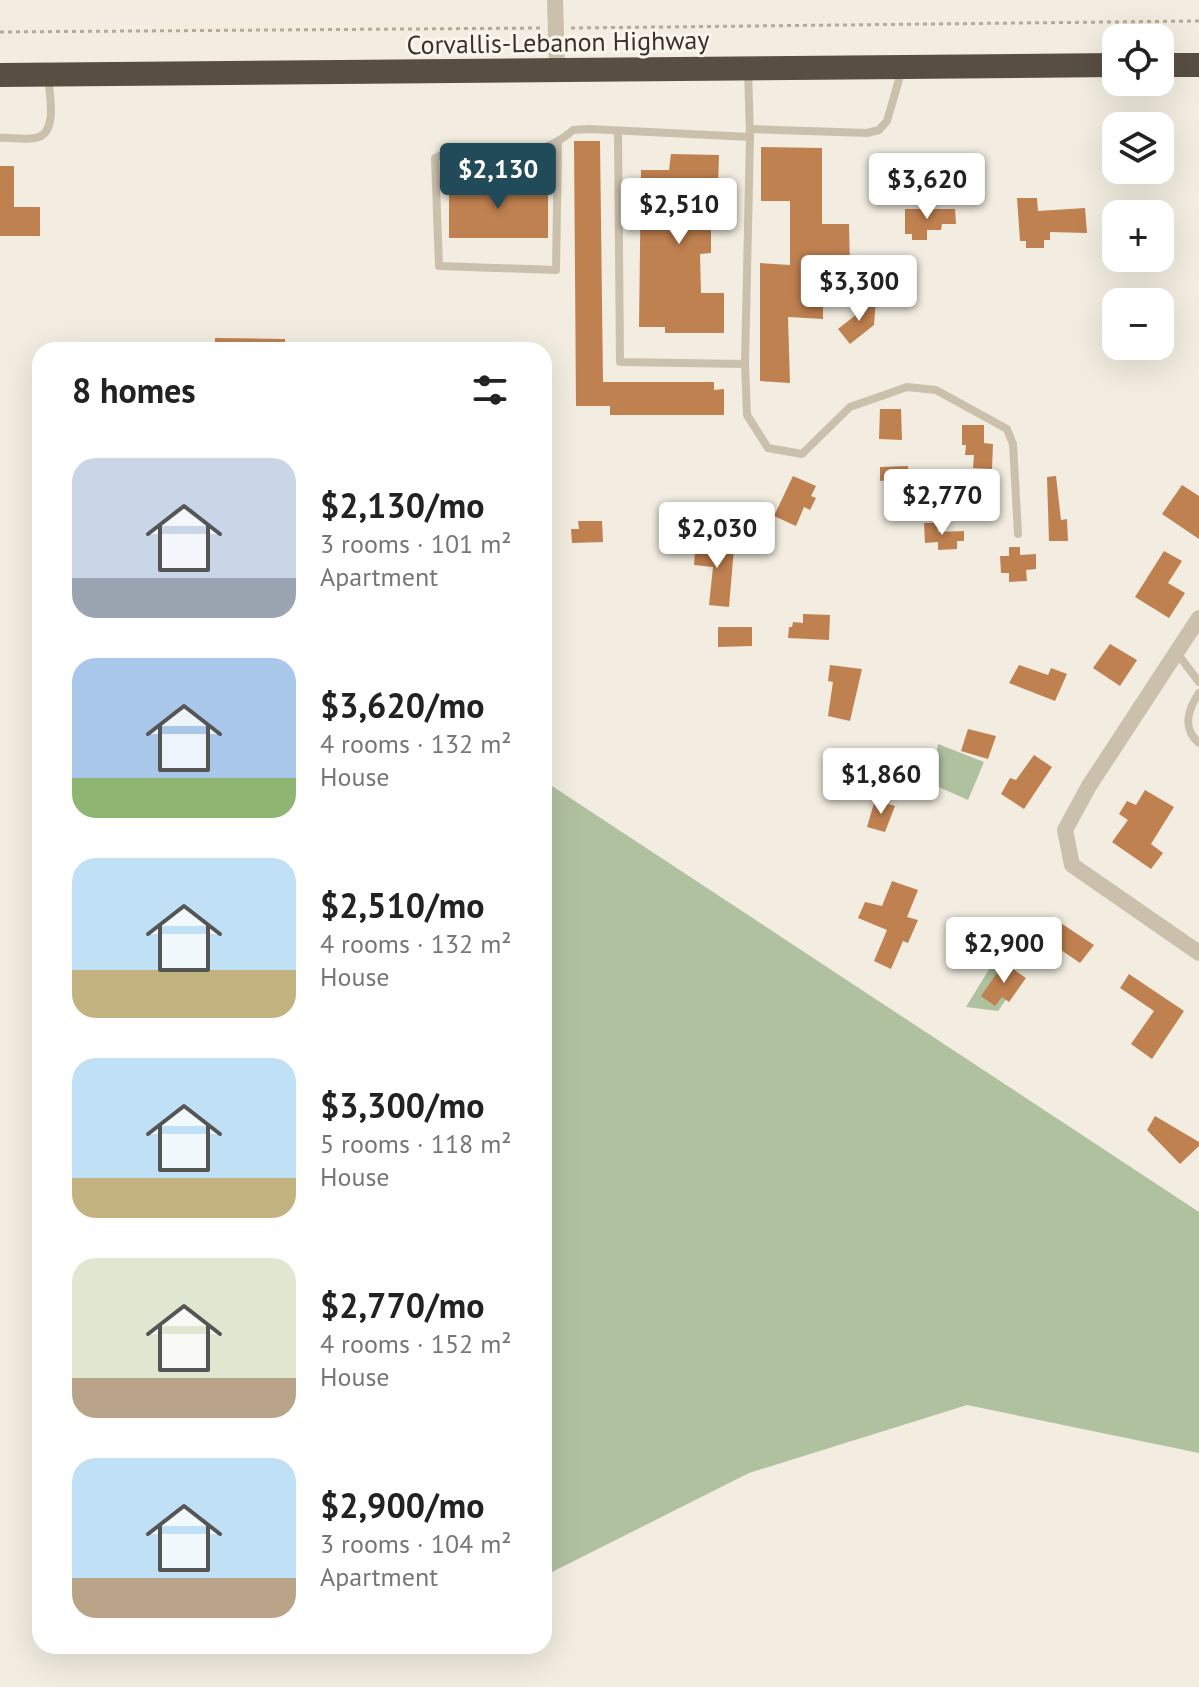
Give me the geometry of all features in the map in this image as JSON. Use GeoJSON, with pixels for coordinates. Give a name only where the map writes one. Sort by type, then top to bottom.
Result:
{"type":"FeatureCollection","features":[{"type":"Feature","properties":{"kind":"highway","name":"Corvallis-Lebanon Highway"},"geometry":{"type":"LineString","coordinates":[[0,75],[1102,65]]}},
{"type":"Feature","properties":{"kind":"highway"},"geometry":{"type":"LineString","coordinates":[[1174,65],[1199,65]]}},
{"type":"Feature","properties":{"kind":"street"},"geometry":{"type":"LineString","coordinates":[[555,0],[557,70]]}},
{"type":"Feature","properties":{"kind":"street"},"geometry":{"type":"LineString","coordinates":[[1199,618],[1089,786],[1065,830],[1072,865],[1199,953]]}},
{"type":"Feature","properties":{"kind":"lane"},"geometry":{"type":"LineString","coordinates":[[558,142],[556,270],[439,266],[435,158],[450,151],[546,147],[573,130],[867,133],[879,130],[887,121],[902,67]]}},
{"type":"Feature","properties":{"kind":"lane"},"geometry":{"type":"LineString","coordinates":[[748,68],[747,415],[768,448],[802,454],[850,407],[907,387],[936,390],[1007,429],[1013,444],[1018,534]]}},
{"type":"Feature","properties":{"kind":"lane"},"geometry":{"type":"LineString","coordinates":[[0,138],[38,137],[45,131],[51,117],[48,75]]}},
{"type":"Feature","properties":{"kind":"lane"},"geometry":{"type":"LineString","coordinates":[[618,132],[620,362],[745,364]]}},
{"type":"Feature","properties":{"kind":"lane"},"geometry":{"type":"LineString","coordinates":[[1177,652],[1199,682]]}},
{"type":"Feature","properties":{"kind":"lane"},"geometry":{"type":"LineString","coordinates":[[1199,693],[1188,715],[1189,728],[1199,743]]}},
{"type":"Feature","properties":{"kind":"path"},"geometry":{"type":"LineString","coordinates":[[0,32],[1199,21]]}},
{"type":"Feature","properties":{"kind":"green space"},"geometry":{"type":"Polygon","coordinates":[[[938,744],[984,762],[968,800],[932,784],[938,744]]]}},
{"type":"Feature","properties":{"kind":"green space"},"geometry":{"type":"Polygon","coordinates":[[[552,786],[1199,1212],[1199,1453],[967,1405],[749,1473],[552,1572],[552,786]]]}},
{"type":"Feature","properties":{"kind":"green space"},"geometry":{"type":"Polygon","coordinates":[[[994,961],[1022,977],[998,1011],[966,1007],[994,961]]]}},
{"type":"Feature","properties":{"kind":"building"},"geometry":{"type":"Polygon","coordinates":[[[574,141],[600,141],[603,382],[714,382],[714,390],[724,389],[724,415],[610,415],[610,406],[576,406],[574,141]]]}},
{"type":"Feature","properties":{"kind":"building"},"geometry":{"type":"Polygon","coordinates":[[[761,147],[822,148],[822,224],[849,224],[850,268],[823,269],[823,319],[788,317],[790,383],[760,381],[760,263],[790,265],[790,201],[761,201],[761,147]]]}},
{"type":"Feature","properties":{"kind":"building"},"geometry":{"type":"Polygon","coordinates":[[[671,154],[719,155],[717,218],[711,219],[711,253],[700,254],[701,293],[724,293],[724,333],[665,333],[665,327],[639,327],[641,170],[669,170],[671,154]]]}},
{"type":"Feature","properties":{"kind":"building"},"geometry":{"type":"Polygon","coordinates":[[[0,166],[14,166],[14,207],[40,207],[40,236],[0,236],[0,166]]]}},
{"type":"Feature","properties":{"kind":"building"},"geometry":{"type":"Polygon","coordinates":[[[449,183],[548,185],[548,238],[449,238],[449,183]]]}},
{"type":"Feature","properties":{"kind":"building"},"geometry":{"type":"Polygon","coordinates":[[[1017,198],[1037,198],[1038,211],[1085,208],[1087,233],[1050,232],[1050,240],[1044,240],[1044,248],[1026,248],[1026,241],[1020,241],[1017,198]]]}},
{"type":"Feature","properties":{"kind":"building"},"geometry":{"type":"Polygon","coordinates":[[[905,209],[955,209],[956,224],[942,224],[941,230],[927,230],[927,240],[912,240],[912,234],[905,234],[905,209]]]}},
{"type":"Feature","properties":{"kind":"building"},"geometry":{"type":"Polygon","coordinates":[[[876,299],[874,325],[850,344],[838,329],[876,299]]]}},
{"type":"Feature","properties":{"kind":"building"},"geometry":{"type":"Polygon","coordinates":[[[215,338],[285,339],[285,342],[215,342],[215,338]]]}},
{"type":"Feature","properties":{"kind":"building"},"geometry":{"type":"Polygon","coordinates":[[[880,409],[901,409],[902,440],[879,439],[880,409]]]}},
{"type":"Feature","properties":{"kind":"building"},"geometry":{"type":"Polygon","coordinates":[[[962,425],[984,425],[984,443],[993,444],[992,469],[973,468],[974,455],[965,455],[966,445],[962,445],[962,425]]]}},
{"type":"Feature","properties":{"kind":"building"},"geometry":{"type":"Polygon","coordinates":[[[908,466],[909,486],[891,486],[891,480],[880,481],[880,467],[908,466]]]}},
{"type":"Feature","properties":{"kind":"building"},"geometry":{"type":"Polygon","coordinates":[[[793,476],[816,486],[811,496],[816,498],[810,510],[804,507],[796,526],[774,516],[793,476]]]}},
{"type":"Feature","properties":{"kind":"building"},"geometry":{"type":"Polygon","coordinates":[[[1056,476],[1061,520],[1067,519],[1068,541],[1049,541],[1047,477],[1056,476]]]}},
{"type":"Feature","properties":{"kind":"building"},"geometry":{"type":"Polygon","coordinates":[[[1182,485],[1199,496],[1199,539],[1162,514],[1182,485]]]}},
{"type":"Feature","properties":{"kind":"building"},"geometry":{"type":"Polygon","coordinates":[[[578,521],[602,521],[603,542],[572,543],[571,529],[579,529],[578,521]]]}},
{"type":"Feature","properties":{"kind":"building"},"geometry":{"type":"Polygon","coordinates":[[[924,523],[937,523],[938,532],[964,531],[964,541],[957,541],[957,549],[938,550],[938,542],[925,543],[924,523]]]}},
{"type":"Feature","properties":{"kind":"building"},"geometry":{"type":"Polygon","coordinates":[[[696,538],[708,539],[708,545],[734,548],[729,607],[709,605],[713,567],[694,565],[696,538]]]}},
{"type":"Feature","properties":{"kind":"building"},"geometry":{"type":"Polygon","coordinates":[[[1009,547],[1020,547],[1020,555],[1036,554],[1036,569],[1026,570],[1027,581],[1009,582],[1009,573],[1001,573],[1000,556],[1009,556],[1009,547]]]}},
{"type":"Feature","properties":{"kind":"building"},"geometry":{"type":"Polygon","coordinates":[[[1164,551],[1182,561],[1168,583],[1185,593],[1169,618],[1135,597],[1164,551]]]}},
{"type":"Feature","properties":{"kind":"building"},"geometry":{"type":"Polygon","coordinates":[[[803,614],[830,615],[829,640],[788,638],[789,627],[793,622],[803,623],[803,614]]]}},
{"type":"Feature","properties":{"kind":"building"},"geometry":{"type":"Polygon","coordinates":[[[718,627],[752,627],[752,646],[718,647],[718,627]]]}},
{"type":"Feature","properties":{"kind":"building"},"geometry":{"type":"Polygon","coordinates":[[[1110,644],[1137,660],[1120,686],[1093,668],[1110,644]]]}},
{"type":"Feature","properties":{"kind":"building"},"geometry":{"type":"Polygon","coordinates":[[[830,665],[862,669],[850,721],[828,716],[833,682],[828,681],[830,665]]]}},
{"type":"Feature","properties":{"kind":"building"},"geometry":{"type":"Polygon","coordinates":[[[1019,665],[1048,675],[1051,668],[1067,674],[1055,701],[1009,683],[1019,665]]]}},
{"type":"Feature","properties":{"kind":"building"},"geometry":{"type":"Polygon","coordinates":[[[968,729],[996,736],[988,759],[961,751],[968,729]]]}},
{"type":"Feature","properties":{"kind":"building"},"geometry":{"type":"Polygon","coordinates":[[[1034,755],[1052,767],[1024,809],[1001,794],[1010,778],[1016,780],[1034,755]]]}},
{"type":"Feature","properties":{"kind":"building"},"geometry":{"type":"Polygon","coordinates":[[[1145,790],[1174,807],[1151,844],[1163,853],[1151,869],[1112,842],[1128,820],[1119,814],[1127,801],[1136,805],[1145,790]]]}},
{"type":"Feature","properties":{"kind":"building"},"geometry":{"type":"Polygon","coordinates":[[[875,800],[895,806],[885,832],[867,827],[875,800]]]}},
{"type":"Feature","properties":{"kind":"building"},"geometry":{"type":"Polygon","coordinates":[[[892,881],[918,890],[907,917],[918,920],[908,943],[903,941],[891,969],[874,961],[887,930],[858,918],[865,902],[882,906],[892,881]]]}},
{"type":"Feature","properties":{"kind":"building"},"geometry":{"type":"Polygon","coordinates":[[[1056,920],[1094,945],[1080,963],[1061,950],[1054,961],[1035,949],[1056,920]]]}},
{"type":"Feature","properties":{"kind":"building"},"geometry":{"type":"Polygon","coordinates":[[[1004,963],[1026,978],[1009,1002],[1002,997],[995,1006],[981,996],[1004,963]]]}},
{"type":"Feature","properties":{"kind":"building"},"geometry":{"type":"Polygon","coordinates":[[[1129,974],[1184,1011],[1152,1059],[1131,1044],[1154,1011],[1120,988],[1129,974]]]}},
{"type":"Feature","properties":{"kind":"building"},"geometry":{"type":"Polygon","coordinates":[[[1155,1116],[1199,1142],[1199,1146],[1180,1164],[1147,1130],[1155,1116]]]}}]}
